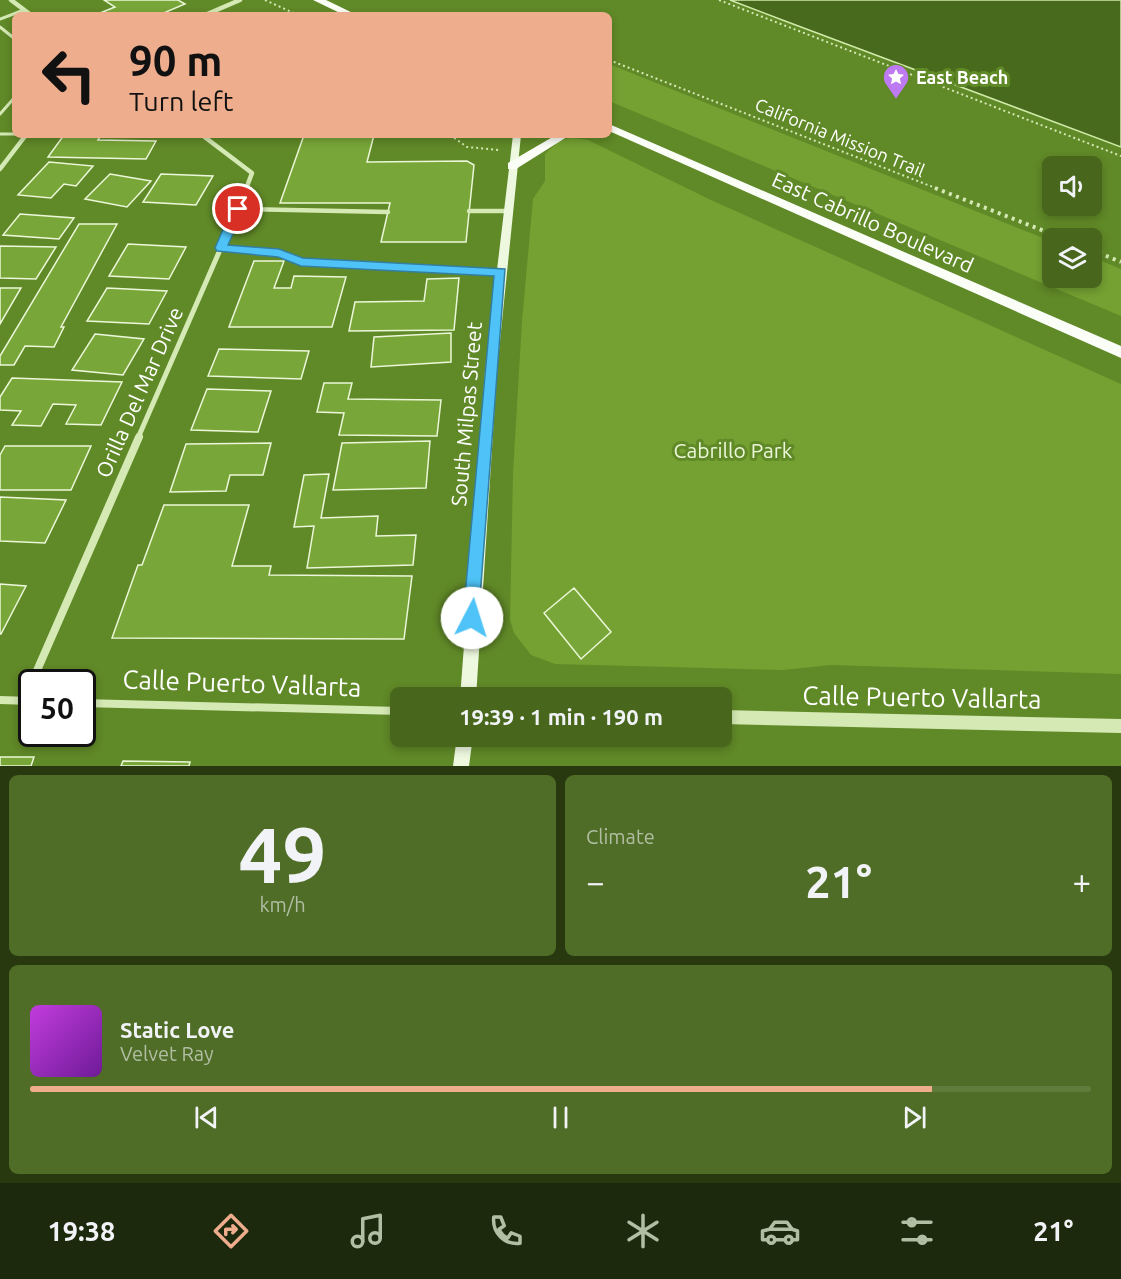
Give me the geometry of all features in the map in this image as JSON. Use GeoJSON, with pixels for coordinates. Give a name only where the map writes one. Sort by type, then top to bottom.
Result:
{"type":"FeatureCollection","features":[{"type":"Feature","properties":{"kind":"main road"},"geometry":{"type":"LineString","coordinates":[[318,0],[345,12]]}},
{"type":"Feature","properties":{"kind":"main road","name":"East Cabrillo Boulevard"},"geometry":{"type":"LineString","coordinates":[[612,128],[1121,352]]}},
{"type":"Feature","properties":{"kind":"main road","name":"South Milpas Street"},"geometry":{"type":"LineString","coordinates":[[469,687],[500,272],[517,138]]}},
{"type":"Feature","properties":{"kind":"main road"},"geometry":{"type":"LineString","coordinates":[[512,166],[559,138]]}},
{"type":"Feature","properties":{"kind":"main road"},"geometry":{"type":"LineString","coordinates":[[461,766],[464,747]]}},
{"type":"Feature","properties":{"kind":"street"},"geometry":{"type":"LineString","coordinates":[[11,0],[27,12]]}},
{"type":"Feature","properties":{"kind":"street"},"geometry":{"type":"LineString","coordinates":[[212,12],[240,0]]}},
{"type":"Feature","properties":{"kind":"street"},"geometry":{"type":"LineString","coordinates":[[0,169],[24,138]]}},
{"type":"Feature","properties":{"kind":"street","name":"Orilla Del Mar Drive"},"geometry":{"type":"LineString","coordinates":[[38,669],[252,173],[246,166],[206,138]]}},
{"type":"Feature","properties":{"kind":"street"},"geometry":{"type":"LineString","coordinates":[[0,700],[18,701]]}},
{"type":"Feature","properties":{"kind":"street","name":"Calle Puerto Vallarta"},"geometry":{"type":"LineString","coordinates":[[96,703],[390,711]]}},
{"type":"Feature","properties":{"kind":"street","name":"Calle Puerto Vallarta"},"geometry":{"type":"LineString","coordinates":[[732,717],[1121,726]]}},
{"type":"Feature","properties":{"kind":"lane"},"geometry":{"type":"LineString","coordinates":[[19,12],[24,10]]}},
{"type":"Feature","properties":{"kind":"lane"},"geometry":{"type":"LineString","coordinates":[[0,27],[12,37]]}},
{"type":"Feature","properties":{"kind":"lane"},"geometry":{"type":"LineString","coordinates":[[0,114],[12,100]]}},
{"type":"Feature","properties":{"kind":"lane"},"geometry":{"type":"LineString","coordinates":[[238,209],[388,212]]}},
{"type":"Feature","properties":{"kind":"lane"},"geometry":{"type":"LineString","coordinates":[[469,211],[507,211]]}},
{"type":"Feature","properties":{"kind":"lane"},"geometry":{"type":"LineString","coordinates":[[221,248],[279,253],[301,262],[500,272]]}},
{"type":"Feature","properties":{"kind":"path"},"geometry":{"type":"LineString","coordinates":[[265,0],[291,12]]}},
{"type":"Feature","properties":{"kind":"path"},"geometry":{"type":"LineString","coordinates":[[719,0],[1121,156]]}},
{"type":"Feature","properties":{"kind":"path","name":"California Mission Trail"},"geometry":{"type":"LineString","coordinates":[[612,61],[1042,230]]}},
{"type":"Feature","properties":{"kind":"path"},"geometry":{"type":"LineString","coordinates":[[454,138],[467,147],[483,148]]}},
{"type":"Feature","properties":{"kind":"path"},"geometry":{"type":"LineString","coordinates":[[1102,254],[1121,262]]}},
{"type":"Feature","properties":{"kind":"green space"},"geometry":{"type":"Polygon","coordinates":[[[612,65],[1042,238],[1042,283],[612,102],[612,65]]]}},
{"type":"Feature","properties":{"kind":"green space","name":"Cabrillo Park"},"geometry":{"type":"Polygon","coordinates":[[[571,138],[588,140],[711,200],[1121,384],[1121,674],[831,665],[783,670],[555,664],[531,655],[514,633],[510,620],[513,473],[522,321],[533,199],[545,181],[545,154],[559,141],[571,138]]]}},
{"type":"Feature","properties":{"kind":"green space"},"geometry":{"type":"Polygon","coordinates":[[[1102,261],[1121,269],[1121,316],[1054,288],[1102,288],[1102,261]]]}},
{"type":"Feature","properties":{"kind":"shaded area"},"geometry":{"type":"Polygon","coordinates":[[[730,0],[1121,0],[1121,147],[785,21],[730,0]]]}},
{"type":"Feature","properties":{"kind":"building"},"geometry":{"type":"Polygon","coordinates":[[[104,0],[178,0],[185,4],[166,12],[102,12],[115,7],[104,0]]]}},
{"type":"Feature","properties":{"kind":"building"},"geometry":{"type":"Polygon","coordinates":[[[62,138],[156,141],[146,159],[48,157],[62,138]]]}},
{"type":"Feature","properties":{"kind":"building"},"geometry":{"type":"Polygon","coordinates":[[[303,138],[373,138],[367,162],[467,161],[474,165],[466,242],[381,242],[390,203],[280,203],[303,138]]]}},
{"type":"Feature","properties":{"kind":"building"},"geometry":{"type":"Polygon","coordinates":[[[49,162],[93,166],[76,186],[64,184],[51,198],[18,195],[49,162]]]}},
{"type":"Feature","properties":{"kind":"building"},"geometry":{"type":"Polygon","coordinates":[[[110,174],[151,181],[127,207],[85,199],[110,174]]]}},
{"type":"Feature","properties":{"kind":"building"},"geometry":{"type":"Polygon","coordinates":[[[161,174],[213,176],[196,205],[143,202],[161,174]]]}},
{"type":"Feature","properties":{"kind":"building"},"geometry":{"type":"Polygon","coordinates":[[[20,214],[74,218],[59,239],[3,235],[20,214]]]}},
{"type":"Feature","properties":{"kind":"building"},"geometry":{"type":"Polygon","coordinates":[[[79,224],[117,224],[61,327],[64,327],[54,347],[25,346],[14,365],[0,365],[0,356],[79,224]]]}},
{"type":"Feature","properties":{"kind":"building"},"geometry":{"type":"Polygon","coordinates":[[[128,244],[186,247],[169,279],[109,276],[128,244]]]}},
{"type":"Feature","properties":{"kind":"building"},"geometry":{"type":"Polygon","coordinates":[[[0,246],[56,247],[36,279],[0,278],[0,246]]]}},
{"type":"Feature","properties":{"kind":"building"},"geometry":{"type":"Polygon","coordinates":[[[254,261],[284,261],[274,288],[291,288],[294,276],[346,277],[332,327],[229,327],[254,261]]]}},
{"type":"Feature","properties":{"kind":"building"},"geometry":{"type":"Polygon","coordinates":[[[459,278],[454,330],[349,331],[355,302],[424,301],[427,279],[459,278]]]}},
{"type":"Feature","properties":{"kind":"building"},"geometry":{"type":"Polygon","coordinates":[[[0,288],[21,288],[0,324],[0,288]]]}},
{"type":"Feature","properties":{"kind":"building"},"geometry":{"type":"Polygon","coordinates":[[[107,288],[167,291],[149,324],[87,321],[107,288]]]}},
{"type":"Feature","properties":{"kind":"building"},"geometry":{"type":"Polygon","coordinates":[[[451,333],[451,362],[371,367],[374,337],[451,333]]]}},
{"type":"Feature","properties":{"kind":"building"},"geometry":{"type":"Polygon","coordinates":[[[95,334],[144,339],[123,375],[72,370],[95,334]]]}},
{"type":"Feature","properties":{"kind":"building"},"geometry":{"type":"Polygon","coordinates":[[[219,349],[309,351],[301,379],[208,376],[219,349]]]}},
{"type":"Feature","properties":{"kind":"building"},"geometry":{"type":"Polygon","coordinates":[[[12,378],[122,382],[101,425],[66,424],[76,405],[53,404],[41,426],[12,425],[21,411],[0,410],[0,397],[12,378]]]}},
{"type":"Feature","properties":{"kind":"building"},"geometry":{"type":"Polygon","coordinates":[[[324,383],[352,383],[348,399],[441,400],[437,436],[339,435],[344,413],[317,412],[324,383]]]}},
{"type":"Feature","properties":{"kind":"building"},"geometry":{"type":"Polygon","coordinates":[[[207,389],[271,391],[258,432],[191,430],[207,389]]]}},
{"type":"Feature","properties":{"kind":"building"},"geometry":{"type":"Polygon","coordinates":[[[430,441],[426,488],[333,490],[342,443],[430,441]]]}},
{"type":"Feature","properties":{"kind":"building"},"geometry":{"type":"Polygon","coordinates":[[[271,443],[263,475],[230,475],[226,491],[170,492],[186,444],[271,443]]]}},
{"type":"Feature","properties":{"kind":"building"},"geometry":{"type":"Polygon","coordinates":[[[5,446],[91,446],[71,490],[0,490],[0,455],[5,446]]]}},
{"type":"Feature","properties":{"kind":"building"},"geometry":{"type":"Polygon","coordinates":[[[329,474],[321,518],[378,516],[376,536],[416,535],[413,565],[307,568],[314,526],[294,527],[304,475],[329,474]]]}},
{"type":"Feature","properties":{"kind":"building"},"geometry":{"type":"Polygon","coordinates":[[[0,497],[66,500],[45,543],[0,541],[0,497]]]}},
{"type":"Feature","properties":{"kind":"building"},"geometry":{"type":"Polygon","coordinates":[[[164,505],[249,505],[232,566],[271,566],[269,575],[412,576],[404,639],[112,638],[138,565],[142,565],[164,505]]]}},
{"type":"Feature","properties":{"kind":"building"},"geometry":{"type":"Polygon","coordinates":[[[0,584],[26,586],[1,634],[0,634],[0,584]]]}},
{"type":"Feature","properties":{"kind":"building"},"geometry":{"type":"Polygon","coordinates":[[[574,588],[611,632],[581,659],[544,613],[574,588]]]}},
{"type":"Feature","properties":{"kind":"building"},"geometry":{"type":"Polygon","coordinates":[[[0,757],[34,757],[31,766],[0,766],[0,757]]]}},
{"type":"Feature","properties":{"kind":"building"},"geometry":{"type":"Polygon","coordinates":[[[123,761],[190,762],[189,766],[121,766],[123,761]]]}},
{"type":"Feature","properties":{"kind":"place","name":"East Beach"},"geometry":{"type":"Point","coordinates":[896,100]}},
{"type":"Feature","properties":{"kind":"route"},"geometry":{"type":"LineString","coordinates":[[238,209],[221,248],[279,253],[301,262],[500,272],[472,618]]}}]}
